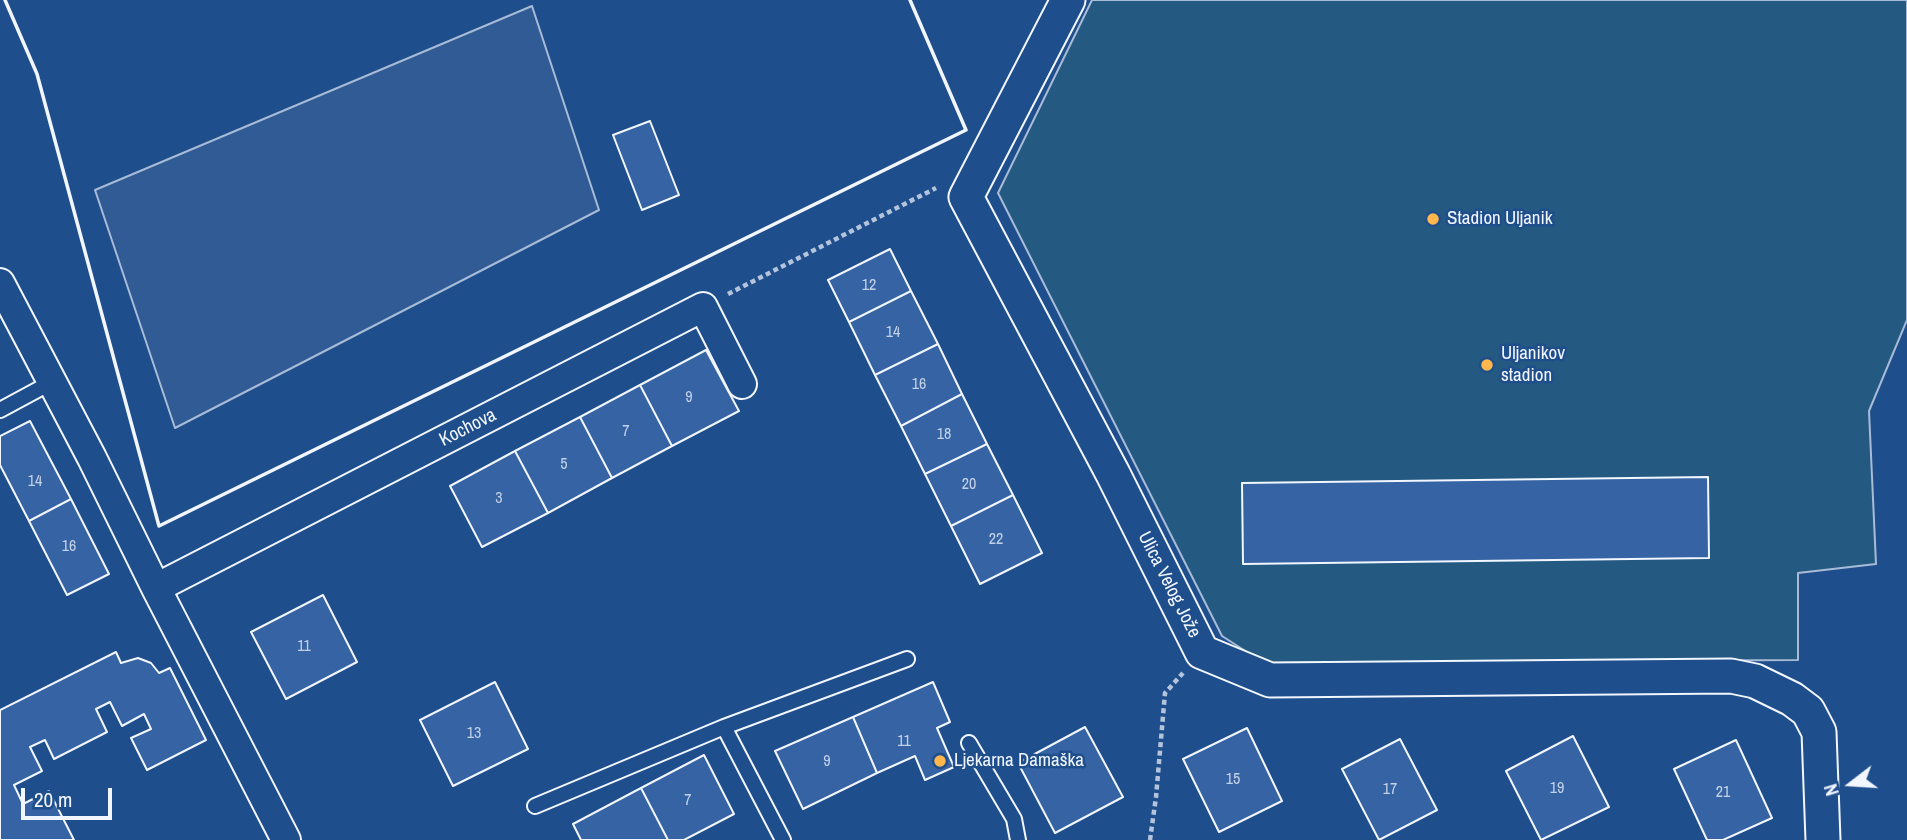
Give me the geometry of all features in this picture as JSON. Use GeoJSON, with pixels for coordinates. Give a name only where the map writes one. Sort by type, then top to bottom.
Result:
{"type":"FeatureCollection","features":[{"type":"Feature","properties":{"kind":"street"},"geometry":{"type":"LineString","coordinates":[[967,197],[1068,0]]}},
{"type":"Feature","properties":{"kind":"street","name":"Ulica Velog Jože"},"geometry":{"type":"LineString","coordinates":[[967,197],[1202,652],[1270,680],[1731,676],[1755,681],[1792,699],[1808,711],[1819,732],[1823,840]]}},
{"type":"Feature","properties":{"kind":"street"},"geometry":{"type":"LineString","coordinates":[[0,283],[286,840]]}},
{"type":"Feature","properties":{"kind":"street"},"geometry":{"type":"LineString","coordinates":[[703,307],[742,384]]}},
{"type":"Feature","properties":{"kind":"street","name":"Kochova"},"geometry":{"type":"LineString","coordinates":[[156,588],[703,307]]}},
{"type":"Feature","properties":{"kind":"lane"},"geometry":{"type":"LineString","coordinates":[[0,410],[52,382]]}},
{"type":"Feature","properties":{"kind":"lane"},"geometry":{"type":"LineString","coordinates":[[535,806],[724,727],[907,659]]}},
{"type":"Feature","properties":{"kind":"lane"},"geometry":{"type":"LineString","coordinates":[[724,727],[783,840]]}},
{"type":"Feature","properties":{"kind":"lane"},"geometry":{"type":"LineString","coordinates":[[969,743],[1014,819],[1018,840]]}},
{"type":"Feature","properties":{"kind":"path"},"geometry":{"type":"LineString","coordinates":[[703,307],[944,184],[967,197]]}},
{"type":"Feature","properties":{"kind":"path"},"geometry":{"type":"LineString","coordinates":[[1150,840],[1165,693],[1202,652]]}},
{"type":"Feature","properties":{"kind":"shaded area","name":"Uljanikov stadion"},"geometry":{"type":"Polygon","coordinates":[[[1092,0],[1907,0],[1907,320],[1869,411],[1876,564],[1798,573],[1798,660],[1264,663],[1222,636],[998,193],[1092,0]]]}},
{"type":"Feature","properties":{"kind":"shaded area"},"geometry":{"type":"Polygon","coordinates":[[[532,6],[599,210],[175,428],[95,190],[532,6]]]}},
{"type":"Feature","properties":{"kind":"building"},"geometry":{"type":"Polygon","coordinates":[[[650,121],[679,195],[642,210],[613,135],[650,121]]]}},
{"type":"Feature","properties":{"kind":"building"},"geometry":{"type":"Polygon","coordinates":[[[890,249],[911,291],[849,322],[828,280],[890,249]]]}},
{"type":"Feature","properties":{"kind":"building"},"geometry":{"type":"Polygon","coordinates":[[[911,291],[938,344],[875,375],[849,322],[911,291]]]}},
{"type":"Feature","properties":{"kind":"building"},"geometry":{"type":"Polygon","coordinates":[[[938,344],[962,394],[901,426],[875,375],[938,344]]]}},
{"type":"Feature","properties":{"kind":"building"},"geometry":{"type":"Polygon","coordinates":[[[706,350],[739,411],[672,446],[640,385],[706,350]]]}},
{"type":"Feature","properties":{"kind":"building"},"geometry":{"type":"Polygon","coordinates":[[[640,385],[672,446],[612,478],[580,417],[640,385]]]}},
{"type":"Feature","properties":{"kind":"building"},"geometry":{"type":"Polygon","coordinates":[[[962,394],[987,444],[925,474],[901,426],[962,394]]]}},
{"type":"Feature","properties":{"kind":"building"},"geometry":{"type":"Polygon","coordinates":[[[580,417],[612,478],[548,513],[515,451],[580,417]]]}},
{"type":"Feature","properties":{"kind":"building"},"geometry":{"type":"Polygon","coordinates":[[[30,421],[71,499],[29,521],[0,465],[0,436],[30,421]]]}},
{"type":"Feature","properties":{"kind":"building"},"geometry":{"type":"Polygon","coordinates":[[[987,444],[1013,495],[951,526],[925,474],[987,444]]]}},
{"type":"Feature","properties":{"kind":"building"},"geometry":{"type":"Polygon","coordinates":[[[515,451],[548,513],[482,547],[450,486],[515,451]]]}},
{"type":"Feature","properties":{"kind":"building"},"geometry":{"type":"Polygon","coordinates":[[[1708,477],[1709,558],[1243,564],[1242,483],[1708,477]]]}},
{"type":"Feature","properties":{"kind":"building"},"geometry":{"type":"Polygon","coordinates":[[[1013,495],[1042,553],[980,584],[951,526],[1013,495]]]}},
{"type":"Feature","properties":{"kind":"building"},"geometry":{"type":"Polygon","coordinates":[[[71,499],[109,574],[67,595],[29,521],[71,499]]]}},
{"type":"Feature","properties":{"kind":"building"},"geometry":{"type":"Polygon","coordinates":[[[323,595],[357,662],[286,699],[251,632],[323,595]]]}},
{"type":"Feature","properties":{"kind":"building"},"geometry":{"type":"Polygon","coordinates":[[[116,652],[121,663],[138,658],[151,663],[159,673],[170,668],[206,740],[147,770],[131,738],[151,729],[144,714],[122,726],[110,702],[96,709],[107,732],[54,759],[45,740],[30,747],[42,771],[14,785],[23,804],[49,791],[74,840],[0,840],[0,710],[116,652]]]}},
{"type":"Feature","properties":{"kind":"building"},"geometry":{"type":"Polygon","coordinates":[[[495,682],[528,749],[453,786],[420,720],[495,682]]]}},
{"type":"Feature","properties":{"kind":"building"},"geometry":{"type":"Polygon","coordinates":[[[933,682],[950,722],[937,728],[954,767],[925,780],[915,756],[877,773],[853,717],[933,682]]]}},
{"type":"Feature","properties":{"kind":"building"},"geometry":{"type":"Polygon","coordinates":[[[853,717],[877,773],[803,809],[775,751],[853,717]]]}},
{"type":"Feature","properties":{"kind":"building"},"geometry":{"type":"Polygon","coordinates":[[[1085,727],[1123,797],[1055,833],[1018,763],[1085,727]]]}},
{"type":"Feature","properties":{"kind":"building"},"geometry":{"type":"Polygon","coordinates":[[[1247,728],[1282,801],[1219,832],[1183,759],[1247,728]]]}},
{"type":"Feature","properties":{"kind":"building"},"geometry":{"type":"Polygon","coordinates":[[[1573,736],[1609,807],[1541,840],[1506,771],[1573,736]]]}},
{"type":"Feature","properties":{"kind":"building"},"geometry":{"type":"Polygon","coordinates":[[[1400,739],[1437,810],[1379,840],[1342,769],[1400,739]]]}},
{"type":"Feature","properties":{"kind":"building"},"geometry":{"type":"Polygon","coordinates":[[[1736,740],[1772,818],[1723,840],[1707,840],[1674,769],[1736,740]]]}},
{"type":"Feature","properties":{"kind":"building"},"geometry":{"type":"Polygon","coordinates":[[[704,755],[734,814],[684,840],[668,840],[641,788],[704,755]]]}},
{"type":"Feature","properties":{"kind":"building"},"geometry":{"type":"Polygon","coordinates":[[[641,788],[668,840],[581,840],[573,824],[641,788]]]}},
{"type":"Feature","properties":{"kind":"wall"},"geometry":{"type":"LineString","coordinates":[[5,0],[37,74],[159,526],[966,130],[910,0]]}},
{"type":"Feature","properties":{"kind":"place","name":"Stadion Uljanik"},"geometry":{"type":"Point","coordinates":[1433,219]}},
{"type":"Feature","properties":{"kind":"place","name":"Uljanikov stadion"},"geometry":{"type":"Point","coordinates":[1487,365]}},
{"type":"Feature","properties":{"kind":"place","name":"Ljekarna Damaška"},"geometry":{"type":"Point","coordinates":[940,761]}}]}
